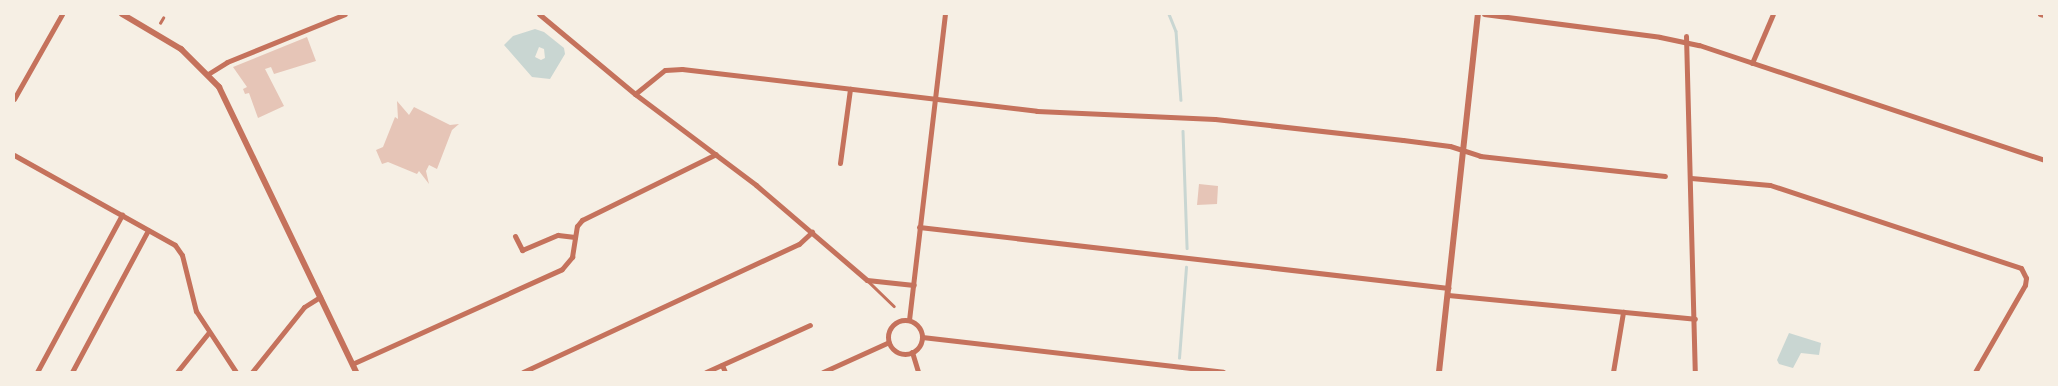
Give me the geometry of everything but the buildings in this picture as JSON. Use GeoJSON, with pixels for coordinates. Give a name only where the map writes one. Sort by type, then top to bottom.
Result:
{"type":"FeatureCollection","features":[{"type":"Feature","properties":{"kind":"street"},"geometry":{"type":"LineString","coordinates":[[14,99],[62,14]]}},
{"type":"Feature","properties":{"kind":"street"},"geometry":{"type":"LineString","coordinates":[[122,14],[168,39],[208,74],[232,109],[356,372]]}},
{"type":"Feature","properties":{"kind":"street"},"geometry":{"type":"LineString","coordinates":[[208,74],[227,62],[345,14]]}},
{"type":"Feature","properties":{"kind":"street"},"geometry":{"type":"LineString","coordinates":[[539,14],[635,94],[716,154],[812,232],[866,280],[914,285]]}},
{"type":"Feature","properties":{"kind":"street"},"geometry":{"type":"LineString","coordinates":[[909,320],[945,14]]}},
{"type":"Feature","properties":{"kind":"street"},"geometry":{"type":"LineString","coordinates":[[1439,372],[1478,14]]}},
{"type":"Feature","properties":{"kind":"street"},"geometry":{"type":"LineString","coordinates":[[1484,14],[1686,39],[1752,63],[2044,160]]}},
{"type":"Feature","properties":{"kind":"street"},"geometry":{"type":"LineString","coordinates":[[1752,63],[1773,14]]}},
{"type":"Feature","properties":{"kind":"street"},"geometry":{"type":"LineString","coordinates":[[2040,14],[2044,15]]}},
{"type":"Feature","properties":{"kind":"street"},"geometry":{"type":"LineString","coordinates":[[1686,39],[1695,372]]}},
{"type":"Feature","properties":{"kind":"street"},"geometry":{"type":"LineString","coordinates":[[635,94],[657,75],[673,69],[1037,111],[1215,119],[1403,140],[1464,151],[1480,156],[1665,176]]}},
{"type":"Feature","properties":{"kind":"street"},"geometry":{"type":"LineString","coordinates":[[840,163],[850,89]]}},
{"type":"Feature","properties":{"kind":"street"},"geometry":{"type":"LineString","coordinates":[[352,364],[562,269],[572,256],[575,237],[582,220],[716,154]]}},
{"type":"Feature","properties":{"kind":"street"},"geometry":{"type":"LineString","coordinates":[[14,155],[179,249],[194,306],[236,372]]}},
{"type":"Feature","properties":{"kind":"street"},"geometry":{"type":"LineString","coordinates":[[1691,178],[1770,185],[2021,268],[2026,278],[2024,285],[1975,372]]}},
{"type":"Feature","properties":{"kind":"street"},"geometry":{"type":"LineString","coordinates":[[36,372],[122,215]]}},
{"type":"Feature","properties":{"kind":"street"},"geometry":{"type":"LineString","coordinates":[[920,227],[1449,292],[1695,319]]}},
{"type":"Feature","properties":{"kind":"street"},"geometry":{"type":"LineString","coordinates":[[72,372],[148,230]]}},
{"type":"Feature","properties":{"kind":"street"},"geometry":{"type":"LineString","coordinates":[[523,372],[799,244],[812,232]]}},
{"type":"Feature","properties":{"kind":"street"},"geometry":{"type":"LineString","coordinates":[[515,236],[522,250],[558,235],[575,237]]}},
{"type":"Feature","properties":{"kind":"street"},"geometry":{"type":"LineString","coordinates":[[252,372],[304,307],[320,297]]}},
{"type":"Feature","properties":{"kind":"street"},"geometry":{"type":"LineString","coordinates":[[1612,372],[1623,312]]}},
{"type":"Feature","properties":{"kind":"street"},"geometry":{"type":"LineString","coordinates":[[909,320],[918,326],[922,337],[919,346],[912,352],[896,351],[889,342],[889,332],[894,324],[909,320]]}},
{"type":"Feature","properties":{"kind":"street"},"geometry":{"type":"LineString","coordinates":[[706,372],[810,325]]}},
{"type":"Feature","properties":{"kind":"street"},"geometry":{"type":"LineString","coordinates":[[177,372],[209,332]]}},
{"type":"Feature","properties":{"kind":"street"},"geometry":{"type":"LineString","coordinates":[[922,337],[1223,372]]}},
{"type":"Feature","properties":{"kind":"street"},"geometry":{"type":"LineString","coordinates":[[823,372],[889,342]]}},
{"type":"Feature","properties":{"kind":"street"},"geometry":{"type":"LineString","coordinates":[[912,352],[918,372]]}},
{"type":"Feature","properties":{"kind":"street"},"geometry":{"type":"LineString","coordinates":[[722,365],[725,372]]}},
{"type":"Feature","properties":{"kind":"lane"},"geometry":{"type":"LineString","coordinates":[[160,23],[163,18]]}},
{"type":"Feature","properties":{"kind":"lane"},"geometry":{"type":"LineString","coordinates":[[866,280],[894,306]]}},
{"type":"Feature","properties":{"kind":"shaded area"},"geometry":{"type":"Polygon","coordinates":[[[535,29],[544,32],[564,48],[565,54],[550,79],[532,77],[504,45],[513,36],[535,29]],[[539,47],[535,57],[541,60],[545,58],[544,49],[539,47]]]}},
{"type":"Feature","properties":{"kind":"shaded area"},"geometry":{"type":"Polygon","coordinates":[[[1789,333],[1821,343],[1819,355],[1801,353],[1793,368],[1779,364],[1777,360],[1789,333]]]}},
{"type":"Feature","properties":{"kind":"waterway"},"geometry":{"type":"LineString","coordinates":[[1169,14],[1176,31],[1181,100]]}},
{"type":"Feature","properties":{"kind":"waterway"},"geometry":{"type":"LineString","coordinates":[[1183,131],[1187,248]]}},
{"type":"Feature","properties":{"kind":"waterway"},"geometry":{"type":"LineString","coordinates":[[1179,358],[1186,267]]}}]}
